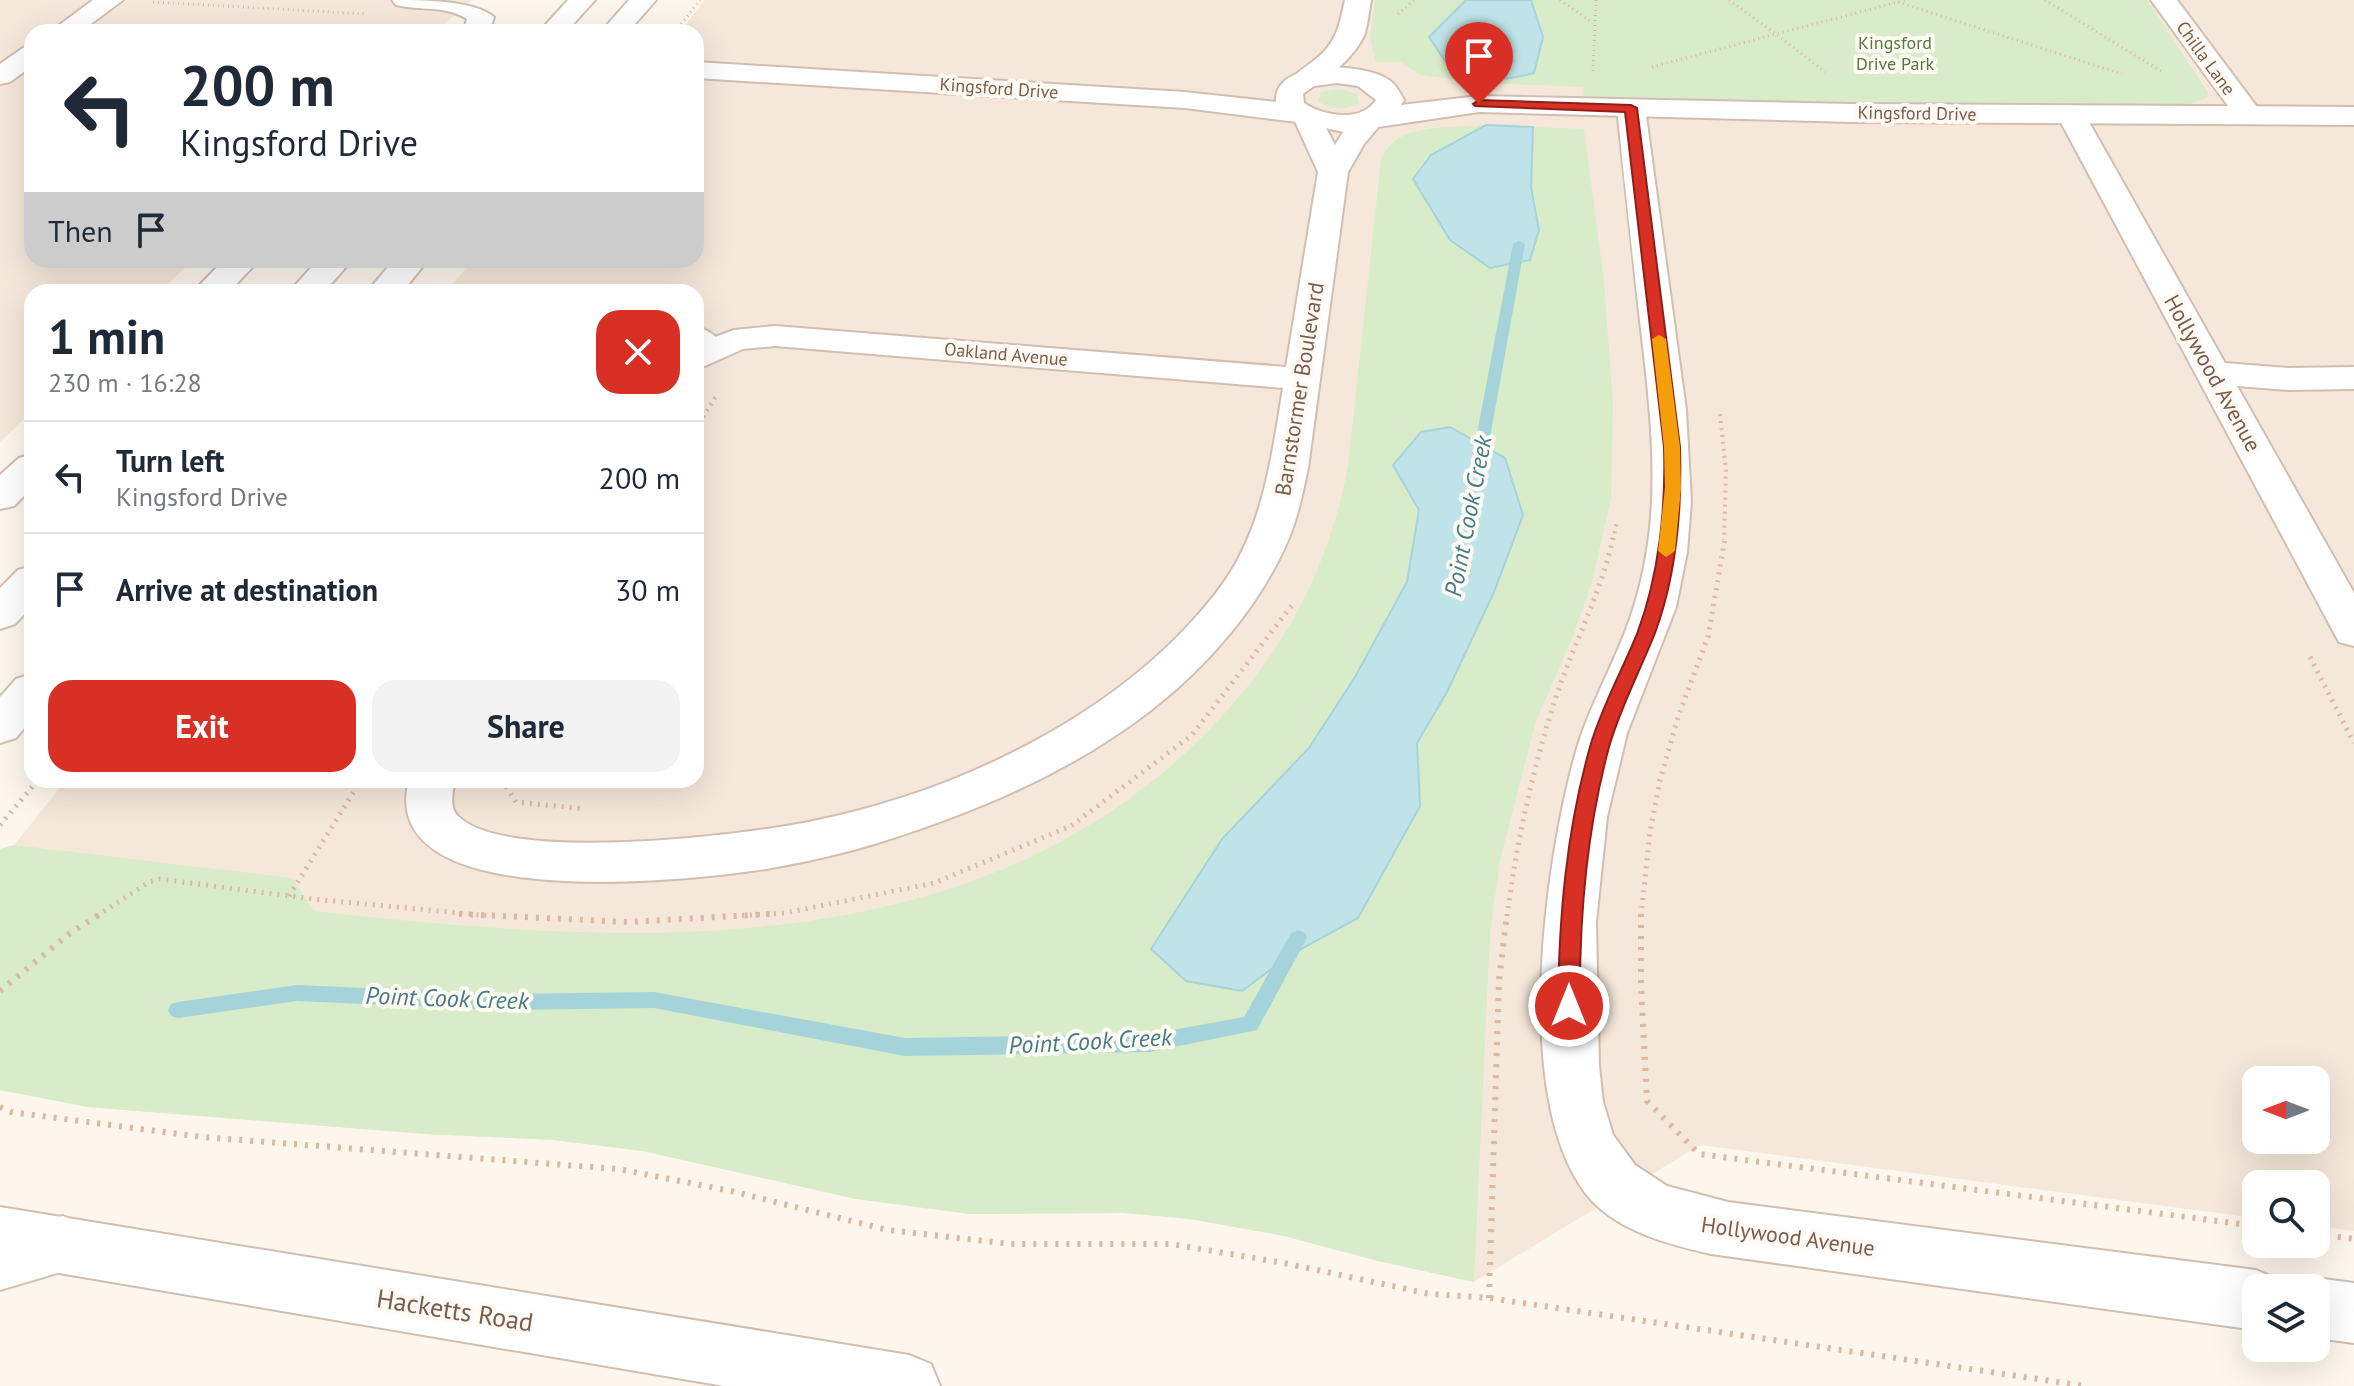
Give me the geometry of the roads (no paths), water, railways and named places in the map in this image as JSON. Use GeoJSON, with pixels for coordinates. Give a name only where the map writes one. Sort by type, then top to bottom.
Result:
{"type":"FeatureCollection","features":[{"type":"Feature","properties":{"kind":"street"},"geometry":{"type":"LineString","coordinates":[[75,24],[110,0]]}},
{"type":"Feature","properties":{"kind":"street"},"geometry":{"type":"LineString","coordinates":[[405,0],[452,3],[473,9],[481,17],[479,24]]}},
{"type":"Feature","properties":{"kind":"street"},"geometry":{"type":"LineString","coordinates":[[560,24],[582,0]]}},
{"type":"Feature","properties":{"kind":"street"},"geometry":{"type":"LineString","coordinates":[[621,24],[643,0]]}},
{"type":"Feature","properties":{"kind":"street"},"geometry":{"type":"LineString","coordinates":[[1333,172],[1304,116],[1288,101],[1289,91],[1330,61],[1351,35],[1358,0]]}},
{"type":"Feature","properties":{"kind":"street","name":"Chilla Lane"},"geometry":{"type":"LineString","coordinates":[[2164,0],[2249,115]]}},
{"type":"Feature","properties":{"kind":"street"},"geometry":{"type":"LineString","coordinates":[[1351,35],[1375,84],[1390,100],[1386,109],[1374,118]]}},
{"type":"Feature","properties":{"kind":"street","name":"Kingsford Drive"},"geometry":{"type":"LineString","coordinates":[[704,56],[1153,84],[1302,81],[1337,75],[1479,104]]}},
{"type":"Feature","properties":{"kind":"street"},"geometry":{"type":"LineString","coordinates":[[0,76],[24,60]]}},
{"type":"Feature","properties":{"kind":"street","name":"Kingsford Drive"},"geometry":{"type":"LineString","coordinates":[[704,70],[1185,100],[1340,123],[1479,104],[1605,99],[2071,115],[2354,116]]}},
{"type":"Feature","properties":{"kind":"street","name":"Hollywood Avenue"},"geometry":{"type":"LineString","coordinates":[[1605,99],[1668,407],[1673,488],[1662,578],[1647,630],[1601,744],[1575,858],[1569,926],[1572,1080],[1578,1116],[1589,1148],[1603,1172],[1623,1192],[1648,1207],[1684,1220],[1743,1232],[2242,1298]]}},
{"type":"Feature","properties":{"kind":"street","name":"Hollywood Avenue"},"geometry":{"type":"LineString","coordinates":[[2071,115],[2354,631]]}},
{"type":"Feature","properties":{"kind":"street","name":"Barnstormer Boulevard"},"geometry":{"type":"LineString","coordinates":[[430,789],[431,815],[438,828],[450,837],[499,854],[590,861],[705,858],[816,840],[875,825],[984,785],[1041,757],[1125,706],[1172,670],[1205,636],[1251,574],[1272,530],[1281,507],[1289,468],[1333,172],[1352,140],[1374,118]]}},
{"type":"Feature","properties":{"kind":"street"},"geometry":{"type":"LineString","coordinates":[[218,284],[235,268]]}},
{"type":"Feature","properties":{"kind":"street"},"geometry":{"type":"LineString","coordinates":[[314,284],[328,268]]}},
{"type":"Feature","properties":{"kind":"street"},"geometry":{"type":"LineString","coordinates":[[391,284],[405,268]]}},
{"type":"Feature","properties":{"kind":"street","name":"Oakland Avenue"},"geometry":{"type":"LineString","coordinates":[[704,347],[742,338],[775,336],[1302,379]]}},
{"type":"Feature","properties":{"kind":"street"},"geometry":{"type":"LineString","coordinates":[[2213,373],[2288,379],[2354,378]]}},
{"type":"Feature","properties":{"kind":"street"},"geometry":{"type":"LineString","coordinates":[[0,497],[24,474]]}},
{"type":"Feature","properties":{"kind":"street"},"geometry":{"type":"LineString","coordinates":[[0,614],[24,588]]}},
{"type":"Feature","properties":{"kind":"street"},"geometry":{"type":"LineString","coordinates":[[0,726],[24,699]]}},
{"type":"Feature","properties":{"kind":"street","name":"Hacketts Road"},"geometry":{"type":"LineString","coordinates":[[0,1235],[909,1386]]}},
{"type":"Feature","properties":{"kind":"street"},"geometry":{"type":"LineString","coordinates":[[0,1261],[63,1245]]}},
{"type":"Feature","properties":{"kind":"street"},"geometry":{"type":"LineString","coordinates":[[2330,1310],[2354,1313]]}},
{"type":"Feature","properties":{"kind":"water"},"geometry":{"type":"Polygon","coordinates":[[[1466,0],[1531,0],[1543,37],[1534,73],[1503,79],[1481,79],[1460,74],[1449,65],[1429,37],[1466,0]]]}},
{"type":"Feature","properties":{"kind":"water"},"geometry":{"type":"Polygon","coordinates":[[[1486,125],[1533,127],[1531,188],[1539,230],[1530,260],[1490,268],[1450,240],[1413,179],[1431,155],[1486,125]]]}},
{"type":"Feature","properties":{"kind":"water"},"geometry":{"type":"Polygon","coordinates":[[[1450,427],[1505,458],[1523,515],[1494,592],[1447,692],[1417,743],[1420,806],[1358,918],[1290,955],[1242,991],[1186,981],[1151,949],[1222,839],[1309,748],[1355,677],[1407,582],[1419,510],[1393,465],[1421,432],[1450,427]]]}},
{"type":"Feature","properties":{"kind":"waterway","name":"Point Cook Creek"},"geometry":{"type":"LineString","coordinates":[[1478,465],[1519,244]]}},
{"type":"Feature","properties":{"kind":"waterway","name":"Point Cook Creek"},"geometry":{"type":"LineString","coordinates":[[178,1010],[297,993],[500,1002],[654,1000],[905,1047],[1150,1043],[1250,1024],[1298,938]]}},
{"type":"Feature","properties":{"kind":"park label","name":"Kingsford Drive Park"},"geometry":{"type":"Point","coordinates":[1895,52]}}]}
